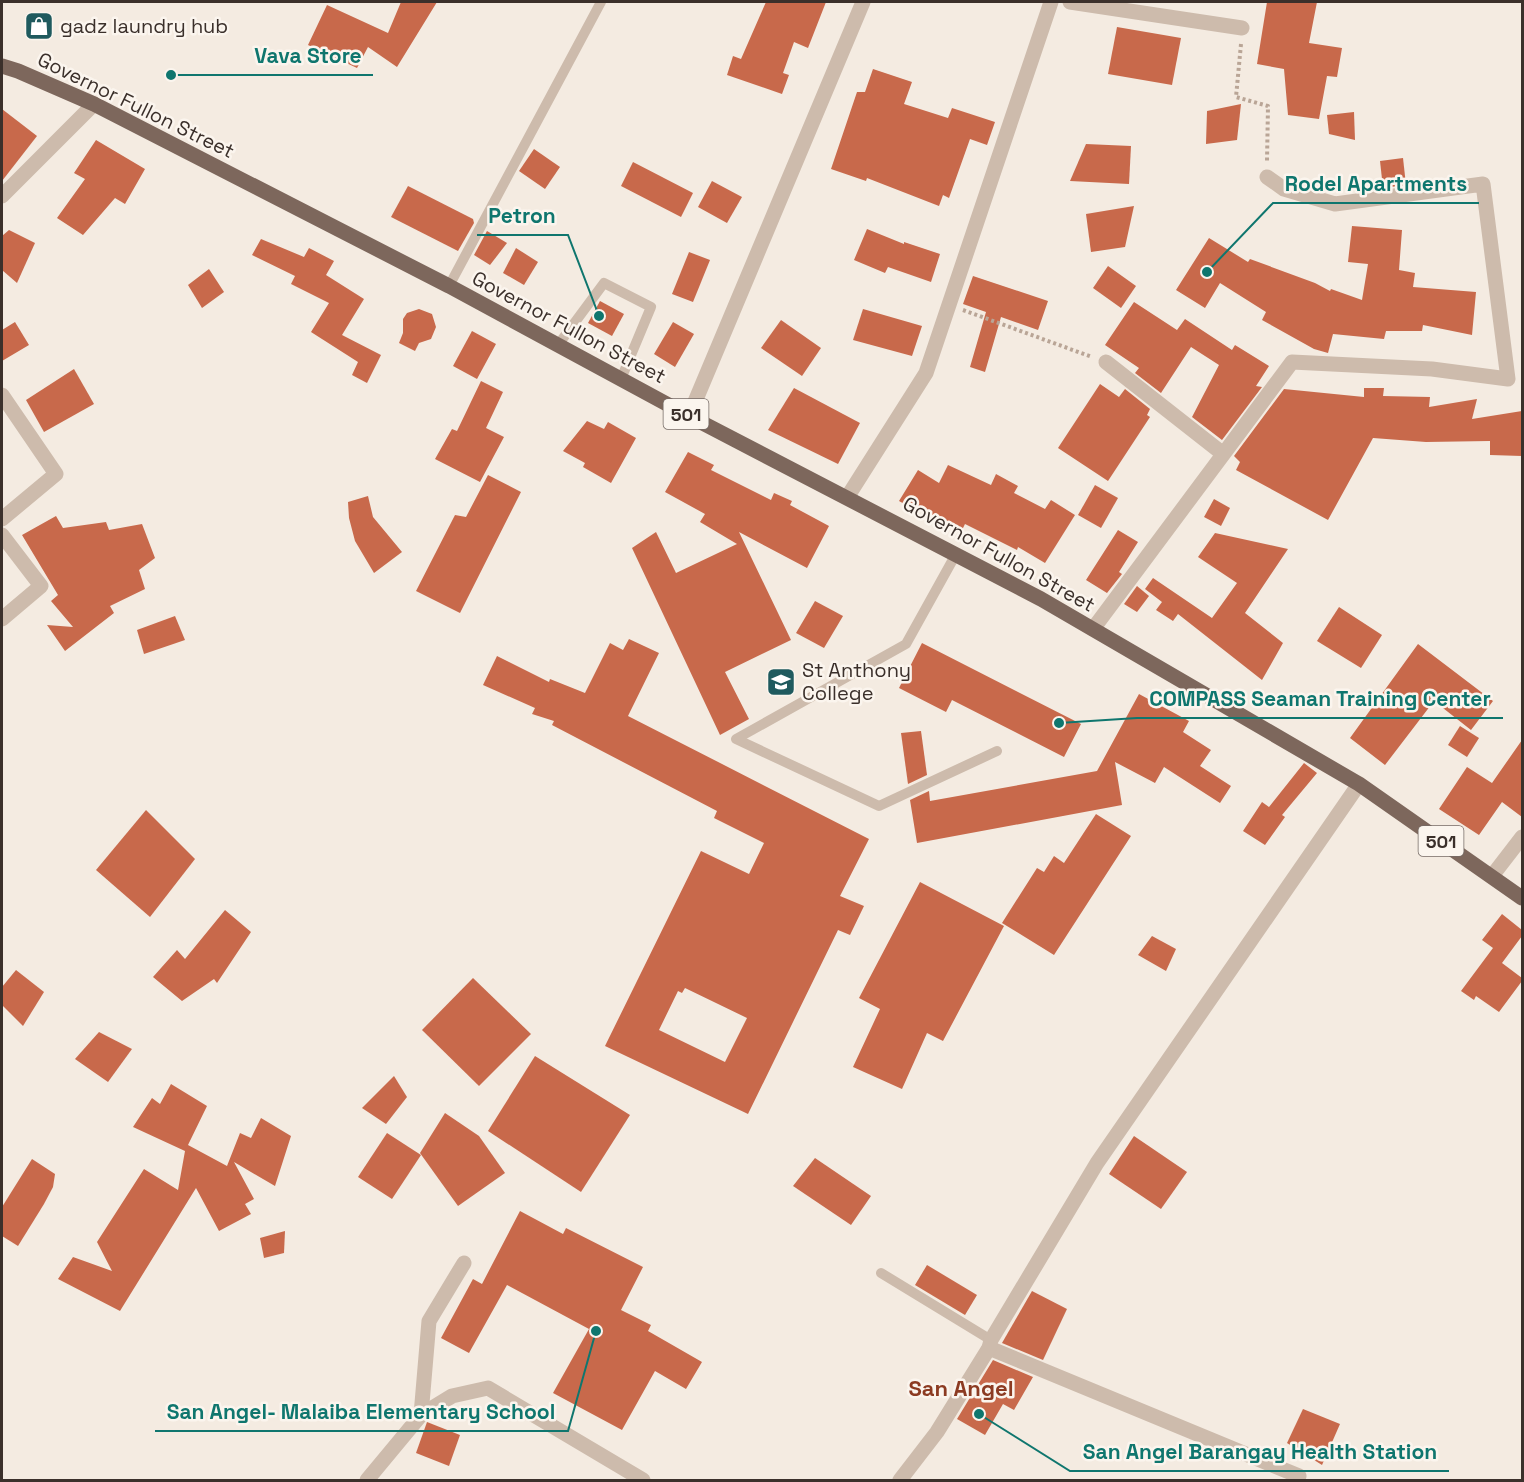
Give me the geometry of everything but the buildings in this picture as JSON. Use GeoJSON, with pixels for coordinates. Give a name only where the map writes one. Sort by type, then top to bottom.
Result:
{"type":"FeatureCollection","features":[{"type":"Feature","properties":{"kind":"main road","name":"Governor Fullon Street"},"geometry":{"type":"LineString","coordinates":[[2,66],[93,104],[449,286],[689,416],[848,496],[1093,629],[1359,784]]}},
{"type":"Feature","properties":{"kind":"main road","name":"501"},"geometry":{"type":"LineString","coordinates":[[1359,784],[1522,897]]}},
{"type":"Feature","properties":{"kind":"street"},"geometry":{"type":"LineString","coordinates":[[689,416],[863,2]]}},
{"type":"Feature","properties":{"kind":"street"},"geometry":{"type":"LineString","coordinates":[[848,496],[926,373],[1050,2]]}},
{"type":"Feature","properties":{"kind":"street"},"geometry":{"type":"LineString","coordinates":[[1070,2],[1242,28]]}},
{"type":"Feature","properties":{"kind":"street"},"geometry":{"type":"LineString","coordinates":[[2,196],[93,104]]}},
{"type":"Feature","properties":{"kind":"street"},"geometry":{"type":"LineString","coordinates":[[1093,629],[1292,362],[1432,369],[1508,379],[1483,184],[1335,204],[1284,189],[1267,177]]}},
{"type":"Feature","properties":{"kind":"street"},"geometry":{"type":"LineString","coordinates":[[1106,362],[1222,453]]}},
{"type":"Feature","properties":{"kind":"street"},"geometry":{"type":"LineString","coordinates":[[2,395],[56,474],[2,519]]}},
{"type":"Feature","properties":{"kind":"street"},"geometry":{"type":"LineString","coordinates":[[2,535],[41,586],[2,619]]}},
{"type":"Feature","properties":{"kind":"street"},"geometry":{"type":"LineString","coordinates":[[900,1480],[937,1432],[1097,1163],[1359,784]]}},
{"type":"Feature","properties":{"kind":"street"},"geometry":{"type":"LineString","coordinates":[[1492,876],[1522,837]]}},
{"type":"Feature","properties":{"kind":"street"},"geometry":{"type":"LineString","coordinates":[[421,1415],[429,1321],[464,1263]]}},
{"type":"Feature","properties":{"kind":"street"},"geometry":{"type":"LineString","coordinates":[[990,1344],[1299,1476]]}},
{"type":"Feature","properties":{"kind":"street"},"geometry":{"type":"LineString","coordinates":[[367,1480],[421,1415],[452,1396],[488,1388],[643,1480]]}},
{"type":"Feature","properties":{"kind":"lane"},"geometry":{"type":"LineString","coordinates":[[449,286],[601,2]]}},
{"type":"Feature","properties":{"kind":"lane"},"geometry":{"type":"LineString","coordinates":[[558,345],[604,283],[651,307],[621,379]]}},
{"type":"Feature","properties":{"kind":"lane"},"geometry":{"type":"LineString","coordinates":[[956,554],[906,644],[736,739],[879,806],[997,751]]}},
{"type":"Feature","properties":{"kind":"lane"},"geometry":{"type":"LineString","coordinates":[[881,1273],[990,1344]]}},
{"type":"Feature","properties":{"kind":"path"},"geometry":{"type":"LineString","coordinates":[[1242,28],[1236,97],[1268,106],[1267,177]]}},
{"type":"Feature","properties":{"kind":"path"},"geometry":{"type":"LineString","coordinates":[[949,304],[1106,362]]}},
{"type":"Feature","properties":{"kind":"place","name":"gadz laundry hub"},"geometry":{"type":"Point","coordinates":[39,26]}},
{"type":"Feature","properties":{"kind":"place","name":"Vava Store"},"geometry":{"type":"Point","coordinates":[171,75]}},
{"type":"Feature","properties":{"kind":"place","name":"Rodel Apartments"},"geometry":{"type":"Point","coordinates":[1207,272]}},
{"type":"Feature","properties":{"kind":"place","name":"Petron"},"geometry":{"type":"Point","coordinates":[599,316]}},
{"type":"Feature","properties":{"kind":"place","name":"St Anthony College"},"geometry":{"type":"Point","coordinates":[781,682]}},
{"type":"Feature","properties":{"kind":"place","name":"COMPASS Seaman Training Center"},"geometry":{"type":"Point","coordinates":[1059,723]}},
{"type":"Feature","properties":{"kind":"place","name":"San Angel- Malaiba Elementary School"},"geometry":{"type":"Point","coordinates":[596,1331]}},
{"type":"Feature","properties":{"kind":"place","name":"San Angel Barangay Health Station"},"geometry":{"type":"Point","coordinates":[979,1414]}},
{"type":"Feature","properties":{"kind":"district","name":"San Angel"},"geometry":{"type":"Point","coordinates":[961,1388]}}]}
